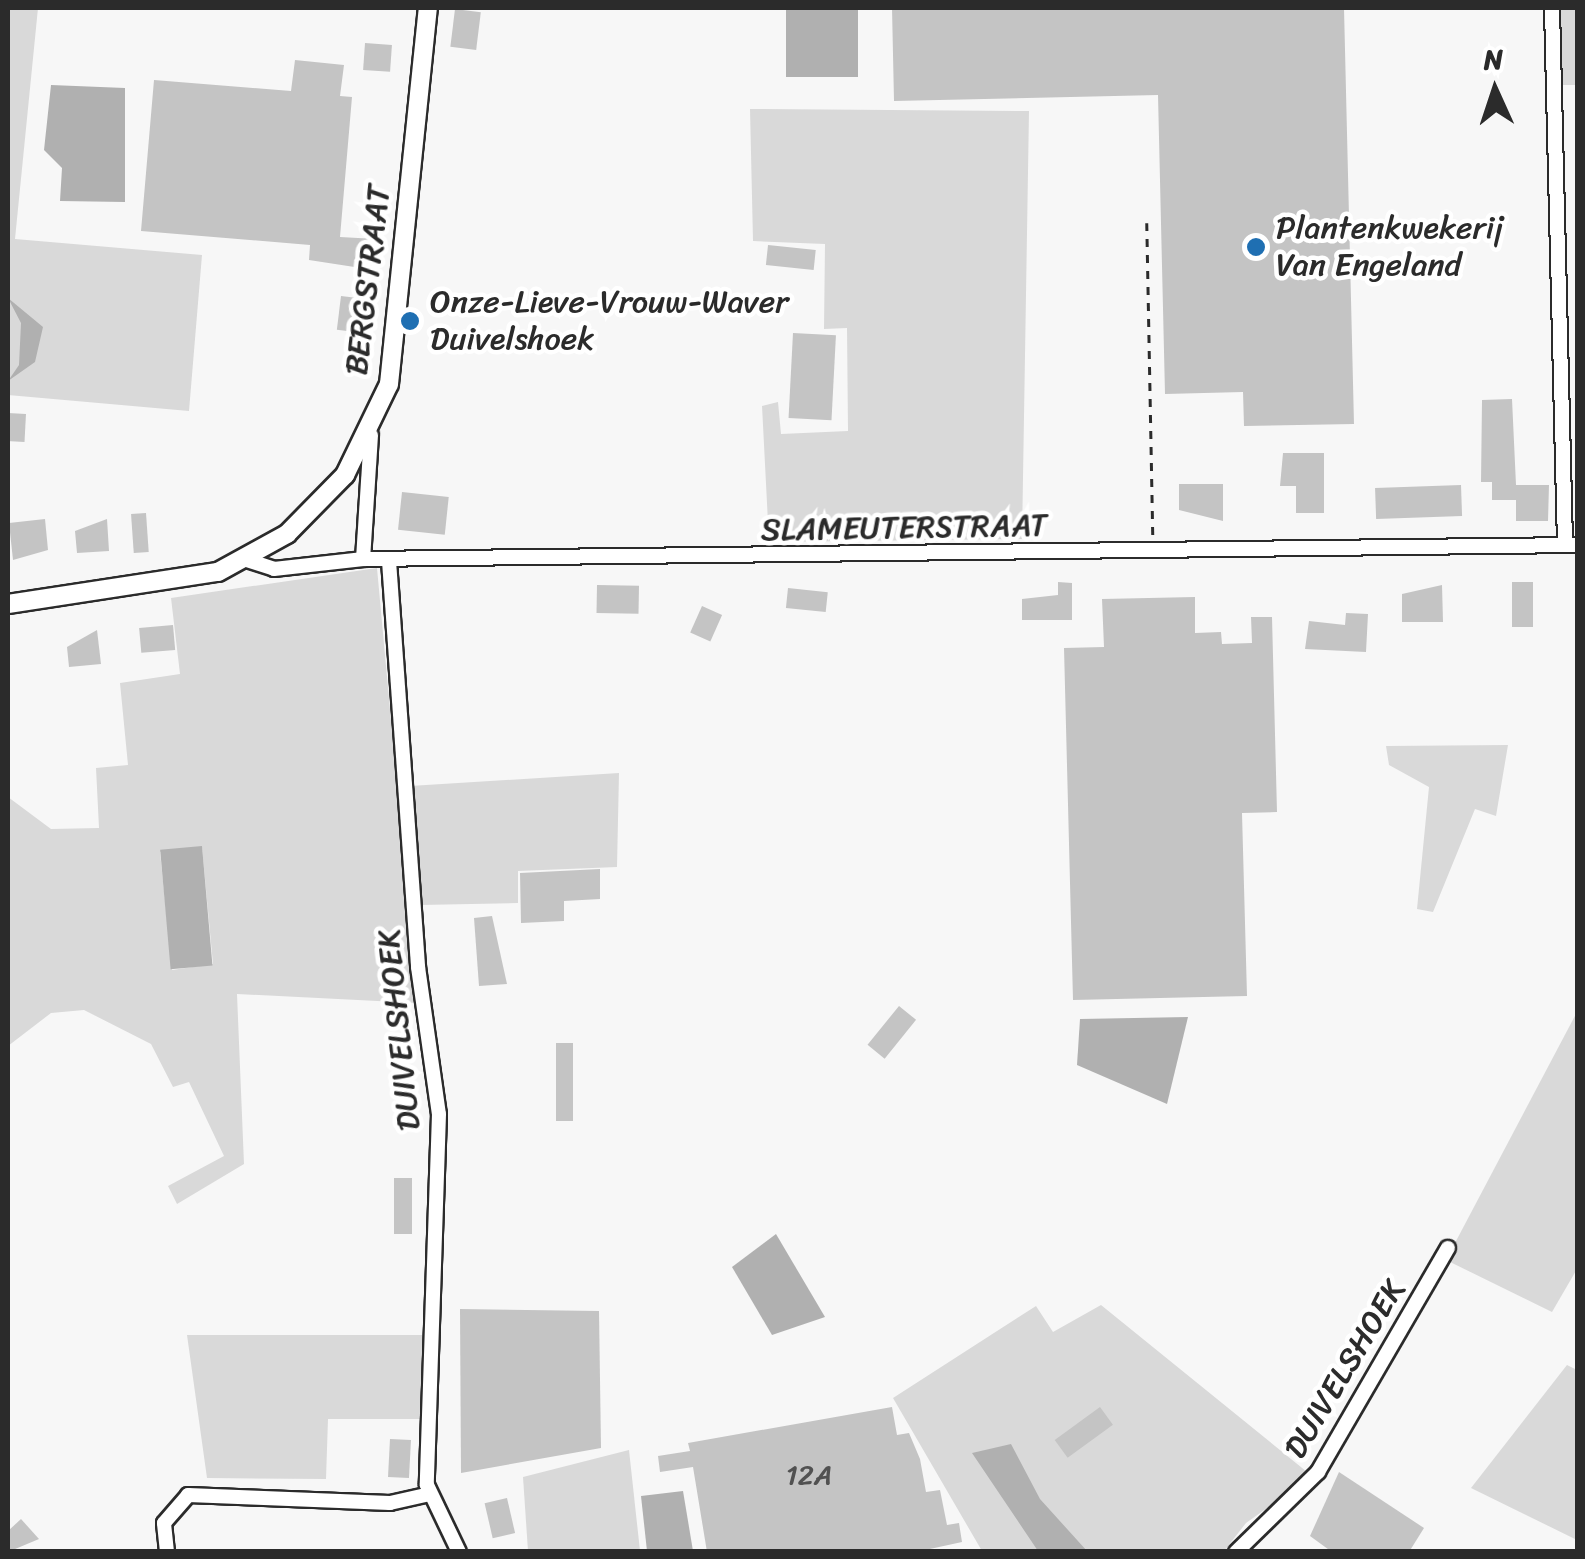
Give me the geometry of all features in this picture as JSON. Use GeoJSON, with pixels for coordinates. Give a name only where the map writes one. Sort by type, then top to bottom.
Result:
{"type":"FeatureCollection","features":[{"type":"Feature","properties":{"kind":"street","name":"BERGSTRAAT"},"geometry":{"type":"LineString","coordinates":[[8,604],[182,584],[246,560],[308,516],[370,434],[389,384],[428,8]]}},
{"type":"Feature","properties":{"kind":"street","name":"SLAMEUTERSTRAAT"},"geometry":{"type":"LineString","coordinates":[[246,560],[274,569],[363,559],[1571,545],[1552,8]]}},
{"type":"Feature","properties":{"kind":"street"},"geometry":{"type":"LineString","coordinates":[[363,559],[370,434]]}},
{"type":"Feature","properties":{"kind":"street","name":"DUIVELSHOEK"},"geometry":{"type":"LineString","coordinates":[[388,561],[418,967],[439,1114],[430,1494],[459,1552]]}},
{"type":"Feature","properties":{"kind":"street","name":"DUIVELSHOEK"},"geometry":{"type":"LineString","coordinates":[[1236,1552],[1318,1472],[1448,1248]]}},
{"type":"Feature","properties":{"kind":"street"},"geometry":{"type":"LineString","coordinates":[[166,1552],[164,1523],[188,1495],[390,1502],[430,1494]]}},
{"type":"Feature","properties":{"kind":"path"},"geometry":{"type":"LineString","coordinates":[[1147,223],[1153,552]]}},
{"type":"Feature","properties":{"kind":"shaded area"},"geometry":{"type":"Polygon","coordinates":[[[8,8],[38,8],[15,239],[202,255],[189,411],[8,395],[8,8]]]}},
{"type":"Feature","properties":{"kind":"shaded area"},"geometry":{"type":"Polygon","coordinates":[[[786,8],[858,8],[858,77],[786,77],[786,8]]]}},
{"type":"Feature","properties":{"kind":"shaded area"},"geometry":{"type":"Polygon","coordinates":[[[1555,8],[1577,8],[1577,85],[1555,85],[1555,8]]]}},
{"type":"Feature","properties":{"kind":"shaded area"},"geometry":{"type":"Polygon","coordinates":[[[51,85],[125,88],[125,202],[60,201],[62,168],[44,150],[51,85]]]}},
{"type":"Feature","properties":{"kind":"shaded area"},"geometry":{"type":"Polygon","coordinates":[[[750,109],[1029,111],[1022,539],[769,542],[762,406],[778,402],[781,434],[848,431],[847,328],[824,329],[825,244],[753,241],[750,109]]]}},
{"type":"Feature","properties":{"kind":"shaded area"},"geometry":{"type":"Polygon","coordinates":[[[8,298],[43,327],[35,362],[8,381],[19,365],[21,323],[8,298]]]}},
{"type":"Feature","properties":{"kind":"shaded area"},"geometry":{"type":"Polygon","coordinates":[[[377,568],[417,1003],[237,994],[244,1164],[177,1204],[168,1186],[224,1156],[189,1082],[173,1087],[151,1044],[84,1010],[51,1013],[8,1046],[8,797],[51,829],[99,828],[96,768],[128,765],[120,683],[180,674],[171,598],[377,568]],[[202,847],[160,852],[172,970],[213,964],[202,847]]]}},
{"type":"Feature","properties":{"kind":"shaded area"},"geometry":{"type":"Polygon","coordinates":[[[1508,745],[1496,816],[1475,809],[1433,912],[1417,909],[1429,787],[1389,765],[1386,746],[1508,745]]]}},
{"type":"Feature","properties":{"kind":"shaded area"},"geometry":{"type":"Polygon","coordinates":[[[619,773],[617,867],[518,871],[518,903],[420,905],[410,786],[619,773]]]}},
{"type":"Feature","properties":{"kind":"shaded area"},"geometry":{"type":"Polygon","coordinates":[[[202,846],[212,966],[171,969],[160,850],[202,846]]]}},
{"type":"Feature","properties":{"kind":"shaded area"},"geometry":{"type":"Polygon","coordinates":[[[1577,1012],[1577,1269],[1552,1312],[1446,1260],[1577,1012]]]}},
{"type":"Feature","properties":{"kind":"shaded area"},"geometry":{"type":"Polygon","coordinates":[[[1188,1017],[1167,1104],[1077,1065],[1080,1019],[1188,1017]]]}},
{"type":"Feature","properties":{"kind":"shaded area"},"geometry":{"type":"Polygon","coordinates":[[[776,1234],[825,1317],[772,1335],[732,1267],[776,1234]]]}},
{"type":"Feature","properties":{"kind":"shaded area"},"geometry":{"type":"Polygon","coordinates":[[[1101,1305],[1312,1476],[1246,1523],[1224,1551],[982,1551],[893,1398],[1036,1306],[1053,1332],[1101,1305]]]}},
{"type":"Feature","properties":{"kind":"shaded area"},"geometry":{"type":"Polygon","coordinates":[[[187,1335],[422,1335],[422,1419],[328,1419],[326,1479],[207,1478],[187,1335]]]}},
{"type":"Feature","properties":{"kind":"shaded area"},"geometry":{"type":"Polygon","coordinates":[[[1567,1365],[1577,1370],[1577,1540],[1471,1488],[1567,1365]]]}},
{"type":"Feature","properties":{"kind":"shaded area"},"geometry":{"type":"Polygon","coordinates":[[[1011,1444],[1040,1499],[1087,1551],[1038,1551],[972,1453],[1011,1444]]]}},
{"type":"Feature","properties":{"kind":"shaded area"},"geometry":{"type":"Polygon","coordinates":[[[629,1450],[640,1551],[528,1551],[523,1477],[629,1450]]]}},
{"type":"Feature","properties":{"kind":"shaded area"},"geometry":{"type":"Polygon","coordinates":[[[683,1491],[693,1551],[647,1551],[641,1496],[683,1491]]]}},
{"type":"Feature","properties":{"kind":"building","name":"Plantenkwekerij Van Engeland"},"geometry":{"type":"Polygon","coordinates":[[[892,8],[1344,8],[1354,424],[1244,426],[1243,392],[1165,394],[1158,95],[894,101],[892,8]]]}},
{"type":"Feature","properties":{"kind":"building"},"geometry":{"type":"Polygon","coordinates":[[[455,9],[481,12],[476,50],[450,47],[455,9]]]}},
{"type":"Feature","properties":{"kind":"building"},"geometry":{"type":"Polygon","coordinates":[[[365,43],[392,45],[390,72],[363,70],[365,43]]]}},
{"type":"Feature","properties":{"kind":"building"},"geometry":{"type":"Polygon","coordinates":[[[295,60],[344,65],[340,96],[352,97],[340,237],[376,239],[374,270],[309,260],[310,245],[141,231],[154,80],[291,91],[295,60]]]}},
{"type":"Feature","properties":{"kind":"building"},"geometry":{"type":"Polygon","coordinates":[[[768,245],[816,250],[814,270],[766,265],[768,245]]]}},
{"type":"Feature","properties":{"kind":"building"},"geometry":{"type":"Polygon","coordinates":[[[341,296],[364,299],[360,333],[337,330],[341,296]]]}},
{"type":"Feature","properties":{"kind":"building"},"geometry":{"type":"Polygon","coordinates":[[[793,333],[836,335],[831,420],[789,418],[793,333]]]}},
{"type":"Feature","properties":{"kind":"building"},"geometry":{"type":"Polygon","coordinates":[[[1512,399],[1516,485],[1549,485],[1548,521],[1516,521],[1516,500],[1492,500],[1492,482],[1481,482],[1482,400],[1512,399]]]}},
{"type":"Feature","properties":{"kind":"building"},"geometry":{"type":"Polygon","coordinates":[[[8,413],[26,414],[25,442],[8,441],[8,413]]]}},
{"type":"Feature","properties":{"kind":"building"},"geometry":{"type":"Polygon","coordinates":[[[1283,453],[1324,453],[1324,513],[1296,513],[1296,486],[1280,486],[1283,453]]]}},
{"type":"Feature","properties":{"kind":"building"},"geometry":{"type":"Polygon","coordinates":[[[1179,484],[1223,484],[1223,521],[1179,510],[1179,484]]]}},
{"type":"Feature","properties":{"kind":"building"},"geometry":{"type":"Polygon","coordinates":[[[1461,485],[1462,516],[1376,519],[1375,488],[1461,485]]]}},
{"type":"Feature","properties":{"kind":"building"},"geometry":{"type":"Polygon","coordinates":[[[402,492],[449,497],[445,535],[398,530],[402,492]]]}},
{"type":"Feature","properties":{"kind":"building"},"geometry":{"type":"Polygon","coordinates":[[[146,513],[149,552],[134,553],[131,514],[146,513]]]}},
{"type":"Feature","properties":{"kind":"building"},"geometry":{"type":"Polygon","coordinates":[[[45,519],[48,550],[13,560],[9,523],[45,519]]]}},
{"type":"Feature","properties":{"kind":"building"},"geometry":{"type":"Polygon","coordinates":[[[107,519],[109,551],[77,553],[75,531],[107,519]]]}},
{"type":"Feature","properties":{"kind":"building"},"geometry":{"type":"Polygon","coordinates":[[[1058,582],[1072,583],[1072,620],[1022,620],[1022,599],[1058,595],[1058,582]]]}},
{"type":"Feature","properties":{"kind":"building"},"geometry":{"type":"Polygon","coordinates":[[[1512,582],[1533,582],[1533,627],[1512,627],[1512,582]]]}},
{"type":"Feature","properties":{"kind":"building"},"geometry":{"type":"Polygon","coordinates":[[[597,585],[639,586],[639,614],[597,613],[597,585]]]}},
{"type":"Feature","properties":{"kind":"building"},"geometry":{"type":"Polygon","coordinates":[[[1442,585],[1443,622],[1402,622],[1402,594],[1442,585]]]}},
{"type":"Feature","properties":{"kind":"building"},"geometry":{"type":"Polygon","coordinates":[[[788,588],[828,592],[826,612],[786,608],[788,588]]]}},
{"type":"Feature","properties":{"kind":"building"},"geometry":{"type":"Polygon","coordinates":[[[1195,597],[1195,633],[1221,632],[1222,644],[1252,643],[1251,617],[1272,617],[1277,812],[1242,813],[1247,996],[1073,1000],[1064,648],[1104,647],[1102,599],[1195,597]]]}},
{"type":"Feature","properties":{"kind":"building"},"geometry":{"type":"Polygon","coordinates":[[[702,606],[722,615],[710,641],[690,632],[702,606]]]}},
{"type":"Feature","properties":{"kind":"building"},"geometry":{"type":"Polygon","coordinates":[[[1346,613],[1368,614],[1366,652],[1305,649],[1309,621],[1345,625],[1346,613]]]}},
{"type":"Feature","properties":{"kind":"building"},"geometry":{"type":"Polygon","coordinates":[[[173,625],[175,650],[141,653],[139,628],[173,625]]]}},
{"type":"Feature","properties":{"kind":"building"},"geometry":{"type":"Polygon","coordinates":[[[97,630],[101,664],[69,667],[67,647],[97,630]]]}},
{"type":"Feature","properties":{"kind":"building"},"geometry":{"type":"Polygon","coordinates":[[[600,869],[600,899],[564,901],[564,921],[521,923],[520,873],[600,869]]]}},
{"type":"Feature","properties":{"kind":"building"},"geometry":{"type":"Polygon","coordinates":[[[492,916],[507,984],[479,986],[474,918],[492,916]]]}},
{"type":"Feature","properties":{"kind":"building"},"geometry":{"type":"Polygon","coordinates":[[[899,1006],[916,1020],[885,1059],[868,1045],[899,1006]]]}},
{"type":"Feature","properties":{"kind":"building"},"geometry":{"type":"Polygon","coordinates":[[[556,1043],[573,1043],[573,1121],[556,1121],[556,1043]]]}},
{"type":"Feature","properties":{"kind":"building"},"geometry":{"type":"Polygon","coordinates":[[[394,1178],[412,1178],[412,1234],[394,1234],[394,1178]]]}},
{"type":"Feature","properties":{"kind":"building"},"geometry":{"type":"Polygon","coordinates":[[[460,1309],[599,1311],[601,1448],[461,1473],[460,1309]]]}},
{"type":"Feature","properties":{"kind":"building"},"geometry":{"type":"Polygon","coordinates":[[[892,1407],[897,1435],[909,1433],[920,1459],[926,1492],[940,1490],[947,1525],[959,1523],[962,1542],[916,1552],[707,1552],[693,1467],[660,1472],[658,1456],[690,1451],[688,1443],[892,1407]]]}},
{"type":"Feature","properties":{"kind":"building"},"geometry":{"type":"Polygon","coordinates":[[[1100,1407],[1113,1425],[1068,1458],[1055,1440],[1100,1407]]]}},
{"type":"Feature","properties":{"kind":"building"},"geometry":{"type":"Polygon","coordinates":[[[390,1439],[411,1440],[409,1478],[388,1477],[390,1439]]]}},
{"type":"Feature","properties":{"kind":"building"},"geometry":{"type":"Polygon","coordinates":[[[1339,1472],[1424,1528],[1409,1552],[1332,1552],[1310,1536],[1339,1472]]]}},
{"type":"Feature","properties":{"kind":"building"},"geometry":{"type":"Polygon","coordinates":[[[507,1498],[515,1533],[493,1538],[485,1503],[507,1498]]]}},
{"type":"Feature","properties":{"kind":"building"},"geometry":{"type":"Polygon","coordinates":[[[21,1519],[39,1539],[8,1552],[8,1531],[21,1519]]]}},
{"type":"Feature","properties":{"kind":"place","name":"Plantenkwekerij Van Engeland"},"geometry":{"type":"Point","coordinates":[1256,247]}},
{"type":"Feature","properties":{"kind":"place","name":"Onze-Lieve-Vrouw-Waver Duivelshoek"},"geometry":{"type":"Point","coordinates":[410,321]}}]}
